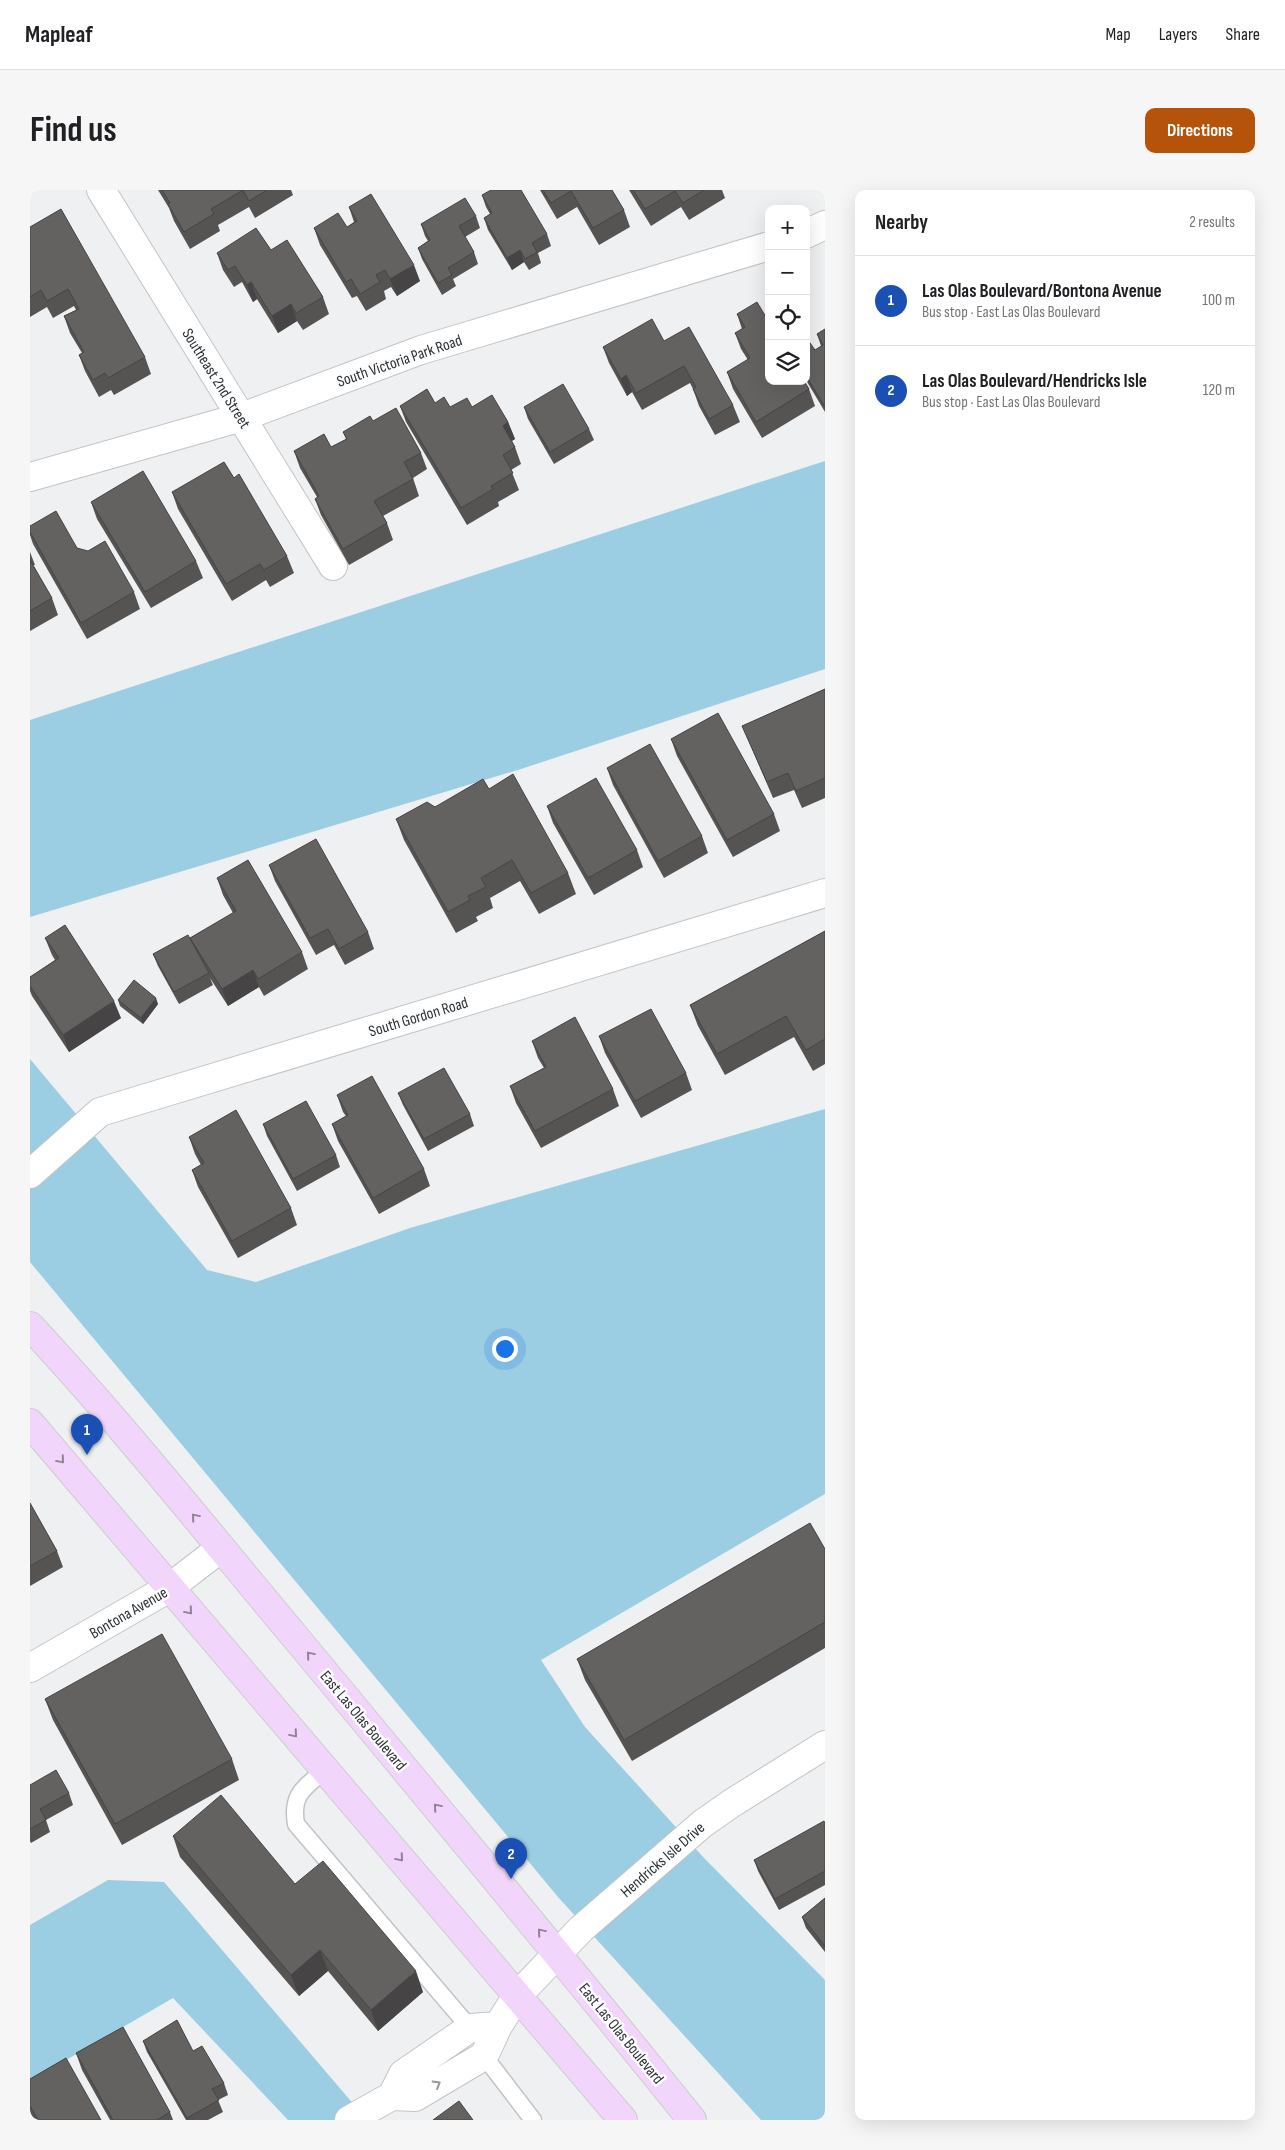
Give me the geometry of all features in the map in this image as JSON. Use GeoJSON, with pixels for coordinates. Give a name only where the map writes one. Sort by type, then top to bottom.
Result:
{"type":"FeatureCollection","features":[{"type":"Feature","properties":{"kind":"main road","name":"East Las Olas Boulevard"},"geometry":{"type":"LineString","coordinates":[[30,1326],[64,1363],[221,1548],[558,1953],[692,2120]]}},
{"type":"Feature","properties":{"kind":"main road"},"geometry":{"type":"LineString","coordinates":[[30,1422],[622,2120]]}},
{"type":"Feature","properties":{"kind":"street","name":"Southeast 2nd Street"},"geometry":{"type":"LineString","coordinates":[[101,190],[334,566]]}},
{"type":"Feature","properties":{"kind":"street"},"geometry":{"type":"LineString","coordinates":[[810,232],[825,224]]}},
{"type":"Feature","properties":{"kind":"street","name":"South Victoria Park Road"},"geometry":{"type":"LineString","coordinates":[[30,477],[242,418],[421,350],[765,247]]}},
{"type":"Feature","properties":{"kind":"street","name":"South Gordon Road"},"geometry":{"type":"LineString","coordinates":[[30,1174],[100,1112],[825,893]]}},
{"type":"Feature","properties":{"kind":"street","name":"Bontona Avenue"},"geometry":{"type":"LineString","coordinates":[[30,1668],[169,1588],[221,1548]]}},
{"type":"Feature","properties":{"kind":"street","name":"Hendricks Isle Drive"},"geometry":{"type":"LineString","coordinates":[[484,2056],[498,2026],[517,1996],[581,1929],[702,1824],[732,1802],[825,1745]]}},
{"type":"Feature","properties":{"kind":"street"},"geometry":{"type":"LineString","coordinates":[[392,2096],[403,2074],[470,2028],[498,2026]]}},
{"type":"Feature","properties":{"kind":"street"},"geometry":{"type":"LineString","coordinates":[[349,2120],[392,2096],[415,2097],[484,2056]]}},
{"type":"Feature","properties":{"kind":"lane"},"geometry":{"type":"LineString","coordinates":[[324,1770],[299,1792],[293,1809],[296,1824],[470,2028]]}},
{"type":"Feature","properties":{"kind":"lane"},"geometry":{"type":"LineString","coordinates":[[484,2056],[533,2120]]}},
{"type":"Feature","properties":{"kind":"water"},"geometry":{"type":"Polygon","coordinates":[[[825,461],[825,669],[521,769],[30,917],[30,720],[825,461]]]}},
{"type":"Feature","properties":{"kind":"water"},"geometry":{"type":"Polygon","coordinates":[[[30,1059],[207,1270],[256,1282],[410,1228],[825,1109],[825,1494],[541,1660],[585,1727],[704,1858],[825,1980],[825,2120],[761,2120],[558,1897],[30,1262],[30,1059]]]}},
{"type":"Feature","properties":{"kind":"water"},"geometry":{"type":"Polygon","coordinates":[[[108,1880],[164,1882],[367,2120],[288,2120],[173,1998],[30,2081],[30,1925],[108,1880]]]}},
{"type":"Feature","properties":{"kind":"building"},"geometry":{"type":"Polygon","coordinates":[[[162,190],[243,190],[211,209],[214,214],[184,232],[162,190]]]}},
{"type":"Feature","properties":{"kind":"building"},"geometry":{"type":"Polygon","coordinates":[[[243,190],[267,190],[249,201],[243,190]]]}},
{"type":"Feature","properties":{"kind":"building"},"geometry":{"type":"Polygon","coordinates":[[[491,190],[521,190],[547,234],[532,243],[537,252],[525,259],[520,250],[507,258],[484,218],[492,213],[482,195],[491,190]]]}},
{"type":"Feature","properties":{"kind":"building"},"geometry":{"type":"Polygon","coordinates":[[[543,190],[612,190],[624,210],[593,228],[571,191],[551,203],[543,190]]]}},
{"type":"Feature","properties":{"kind":"building"},"geometry":{"type":"Polygon","coordinates":[[[633,190],[704,190],[683,203],[675,191],[645,209],[633,190]]]}},
{"type":"Feature","properties":{"kind":"building"},"geometry":{"type":"Polygon","coordinates":[[[371,194],[414,265],[390,279],[385,270],[376,275],[380,282],[360,294],[351,279],[346,282],[314,228],[338,213],[347,227],[357,221],[349,207],[371,194]]]}},
{"type":"Feature","properties":{"kind":"building"},"geometry":{"type":"Polygon","coordinates":[[[465,198],[476,216],[459,226],[474,252],[448,268],[452,275],[438,283],[418,248],[430,240],[421,224],[465,198]]]}},
{"type":"Feature","properties":{"kind":"building"},"geometry":{"type":"Polygon","coordinates":[[[61,209],[145,357],[108,378],[105,373],[93,380],[79,355],[84,352],[64,316],[79,309],[68,289],[47,301],[41,290],[30,297],[30,227],[61,209]]]}},
{"type":"Feature","properties":{"kind":"building"},"geometry":{"type":"Polygon","coordinates":[[[256,228],[271,250],[287,240],[323,297],[296,313],[291,304],[272,316],[251,282],[247,285],[235,266],[228,270],[217,253],[256,228]]]}},
{"type":"Feature","properties":{"kind":"building"},"geometry":{"type":"Polygon","coordinates":[[[757,302],[765,315],[765,385],[806,385],[809,389],[756,422],[727,372],[750,358],[735,333],[745,327],[737,314],[757,302]]]}},
{"type":"Feature","properties":{"kind":"building"},"geometry":{"type":"Polygon","coordinates":[[[652,319],[664,341],[689,327],[733,405],[709,419],[693,389],[696,387],[684,366],[636,393],[626,375],[621,379],[603,347],[652,319]]]}},
{"type":"Feature","properties":{"kind":"building"},"geometry":{"type":"Polygon","coordinates":[[[825,329],[825,407],[810,383],[810,343],[815,350],[823,345],[817,334],[825,329]]]}},
{"type":"Feature","properties":{"kind":"building"},"geometry":{"type":"Polygon","coordinates":[[[563,384],[589,429],[550,452],[524,407],[563,384]]]}},
{"type":"Feature","properties":{"kind":"building"},"geometry":{"type":"Polygon","coordinates":[[[427,389],[435,403],[444,397],[450,407],[467,398],[472,407],[492,395],[508,422],[503,426],[515,447],[503,455],[513,473],[491,486],[493,489],[461,508],[400,406],[427,389]]]}},
{"type":"Feature","properties":{"kind":"building"},"geometry":{"type":"Polygon","coordinates":[[[396,408],[421,453],[404,462],[413,479],[374,501],[387,523],[343,549],[315,499],[319,496],[294,451],[324,434],[331,447],[347,439],[343,432],[370,416],[373,421],[396,408]]]}},
{"type":"Feature","properties":{"kind":"building"},"geometry":{"type":"Polygon","coordinates":[[[224,462],[234,478],[239,474],[287,556],[264,570],[260,564],[226,584],[172,492],[224,462]]]}},
{"type":"Feature","properties":{"kind":"building"},"geometry":{"type":"Polygon","coordinates":[[[143,471],[196,561],[145,592],[91,502],[143,471]]]}},
{"type":"Feature","properties":{"kind":"building"},"geometry":{"type":"Polygon","coordinates":[[[56,511],[77,548],[88,551],[105,541],[134,592],[81,623],[30,532],[30,526],[56,511]]]}},
{"type":"Feature","properties":{"kind":"building"},"geometry":{"type":"Polygon","coordinates":[[[30,560],[52,598],[30,611],[30,560]]]}},
{"type":"Feature","properties":{"kind":"building"},"geometry":{"type":"Polygon","coordinates":[[[825,689],[825,778],[796,791],[788,773],[767,782],[742,726],[825,689]]]}},
{"type":"Feature","properties":{"kind":"building"},"geometry":{"type":"Polygon","coordinates":[[[718,713],[774,814],[727,840],[671,739],[718,713]]]}},
{"type":"Feature","properties":{"kind":"building"},"geometry":{"type":"Polygon","coordinates":[[[650,744],[702,836],[658,861],[607,768],[650,744]]]}},
{"type":"Feature","properties":{"kind":"building"},"geometry":{"type":"Polygon","coordinates":[[[513,774],[568,873],[531,893],[512,860],[481,878],[486,887],[468,896],[470,900],[448,912],[396,819],[427,802],[435,807],[483,779],[489,789],[513,774]]]}},
{"type":"Feature","properties":{"kind":"building"},"geometry":{"type":"Polygon","coordinates":[[[596,778],[637,850],[588,878],[547,806],[596,778]]]}},
{"type":"Feature","properties":{"kind":"building"},"geometry":{"type":"Polygon","coordinates":[[[316,839],[368,932],[339,949],[328,929],[310,938],[269,865],[316,839]]]}},
{"type":"Feature","properties":{"kind":"building"},"geometry":{"type":"Polygon","coordinates":[[[248,860],[302,952],[258,979],[253,970],[222,989],[190,938],[236,911],[217,878],[248,860]]]}},
{"type":"Feature","properties":{"kind":"building"},"geometry":{"type":"Polygon","coordinates":[[[65,925],[114,1001],[63,1035],[30,986],[30,977],[59,958],[45,938],[65,925]]]}},
{"type":"Feature","properties":{"kind":"building"},"geometry":{"type":"Polygon","coordinates":[[[825,931],[825,1039],[806,1050],[786,1016],[717,1054],[690,1005],[825,931]]]}},
{"type":"Feature","properties":{"kind":"building"},"geometry":{"type":"Polygon","coordinates":[[[188,935],[209,973],[174,992],[153,954],[188,935]]]}},
{"type":"Feature","properties":{"kind":"building"},"geometry":{"type":"Polygon","coordinates":[[[134,980],[156,998],[141,1018],[118,1000],[134,980]]]}},
{"type":"Feature","properties":{"kind":"building"},"geometry":{"type":"Polygon","coordinates":[[[651,1009],[686,1073],[635,1101],[599,1036],[651,1009]]]}},
{"type":"Feature","properties":{"kind":"building"},"geometry":{"type":"Polygon","coordinates":[[[575,1017],[613,1089],[535,1131],[510,1086],[546,1067],[532,1041],[575,1017]]]}},
{"type":"Feature","properties":{"kind":"building"},"geometry":{"type":"Polygon","coordinates":[[[444,1068],[470,1114],[424,1139],[398,1093],[444,1068]]]}},
{"type":"Feature","properties":{"kind":"building"},"geometry":{"type":"Polygon","coordinates":[[[372,1076],[424,1169],[373,1198],[332,1124],[348,1115],[337,1095],[372,1076]]]}},
{"type":"Feature","properties":{"kind":"building"},"geometry":{"type":"Polygon","coordinates":[[[306,1101],[336,1155],[293,1179],[263,1124],[306,1101]]]}},
{"type":"Feature","properties":{"kind":"building"},"geometry":{"type":"Polygon","coordinates":[[[236,1110],[291,1208],[232,1241],[192,1170],[204,1163],[189,1137],[236,1110]]]}},
{"type":"Feature","properties":{"kind":"building"},"geometry":{"type":"Polygon","coordinates":[[[30,1503],[57,1551],[30,1566],[30,1503]]]}},
{"type":"Feature","properties":{"kind":"building"},"geometry":{"type":"Polygon","coordinates":[[[810,1523],[825,1549],[825,1622],[624,1740],[577,1659],[810,1523]]]}},
{"type":"Feature","properties":{"kind":"building"},"geometry":{"type":"Polygon","coordinates":[[[162,1634],[232,1759],[115,1824],[45,1699],[162,1634]]]}},
{"type":"Feature","properties":{"kind":"building"},"geometry":{"type":"Polygon","coordinates":[[[56,1770],[69,1793],[40,1809],[46,1820],[30,1829],[30,1785],[56,1770]]]}},
{"type":"Feature","properties":{"kind":"building"},"geometry":{"type":"Polygon","coordinates":[[[221,1795],[295,1884],[323,1861],[416,1971],[371,2010],[320,1950],[291,1975],[173,1836],[221,1795]]]}},
{"type":"Feature","properties":{"kind":"building"},"geometry":{"type":"Polygon","coordinates":[[[824,1821],[825,1871],[775,1899],[754,1860],[824,1821]]]}},
{"type":"Feature","properties":{"kind":"building"},"geometry":{"type":"Polygon","coordinates":[[[825,1898],[825,1946],[802,1917],[825,1898]]]}},
{"type":"Feature","properties":{"kind":"building"},"geometry":{"type":"Polygon","coordinates":[[[177,2020],[193,2051],[202,2046],[224,2083],[212,2089],[219,2100],[187,2118],[143,2041],[177,2020]]]}},
{"type":"Feature","properties":{"kind":"building"},"geometry":{"type":"Polygon","coordinates":[[[123,2027],[170,2112],[157,2120],[113,2120],[76,2053],[123,2027]]]}},
{"type":"Feature","properties":{"kind":"building"},"geometry":{"type":"Polygon","coordinates":[[[66,2058],[101,2120],[38,2120],[30,2106],[30,2079],[66,2058]]]}},
{"type":"Feature","properties":{"kind":"building"},"geometry":{"type":"Polygon","coordinates":[[[459,2101],[473,2120],[433,2120],[459,2101]]]}},
{"type":"Feature","properties":{"kind":"place","name":"Las Olas Boulevard/Bontona Avenue"},"geometry":{"type":"Point","coordinates":[87,1455]}},
{"type":"Feature","properties":{"kind":"place","name":"Las Olas Boulevard/Hendricks Isle"},"geometry":{"type":"Point","coordinates":[511,1879]}}]}
